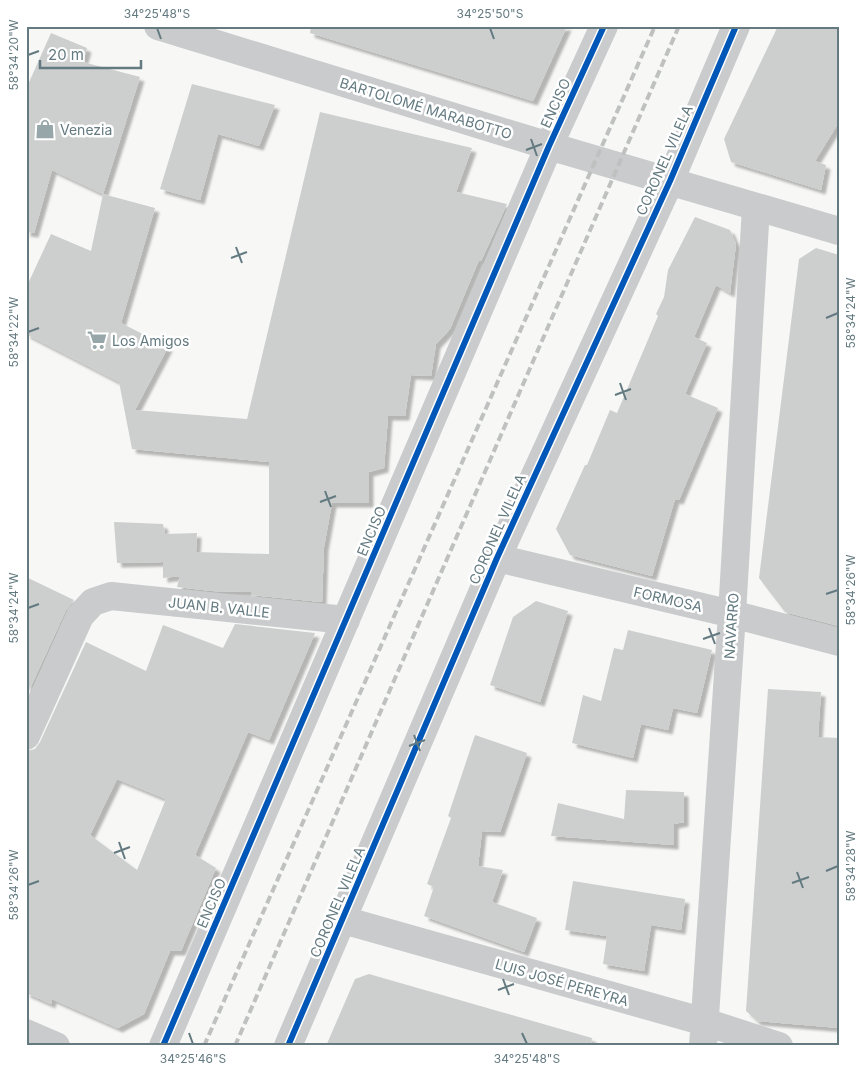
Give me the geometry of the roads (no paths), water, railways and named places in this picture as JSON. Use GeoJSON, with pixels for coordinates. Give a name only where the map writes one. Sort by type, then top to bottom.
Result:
{"type":"FeatureCollection","features":[{"type":"Feature","properties":{"kind":"street","name":"BARTOLOMÉ MARABOTTO"},"geometry":{"type":"LineString","coordinates":[[158,26],[549,146],[839,231]]}},
{"type":"Feature","properties":{"kind":"street","name":"ENCISO"},"geometry":{"type":"LineString","coordinates":[[162,1046],[549,146],[604,26]]}},
{"type":"Feature","properties":{"kind":"street","name":"CORONEL VILELA"},"geometry":{"type":"LineString","coordinates":[[288,1046],[497,558],[670,181],[736,26]]}},
{"type":"Feature","properties":{"kind":"street","name":"NAVARRO"},"geometry":{"type":"LineString","coordinates":[[704,1034],[732,614],[756,206]]}},
{"type":"Feature","properties":{"kind":"street","name":"FORMOSA"},"geometry":{"type":"LineString","coordinates":[[497,558],[732,614],[839,642]]}},
{"type":"Feature","properties":{"kind":"street","name":"JUAN B. VALLE"},"geometry":{"type":"LineString","coordinates":[[26,736],[80,616],[93,602],[111,596],[346,620]]}},
{"type":"Feature","properties":{"kind":"street","name":"LUIS JOSÉ PEREYRA"},"geometry":{"type":"LineString","coordinates":[[343,920],[704,1034],[779,1046]]}},
{"type":"Feature","properties":{"kind":"street"},"geometry":{"type":"LineString","coordinates":[[26,1033],[56,1046]]}},
{"type":"Feature","properties":{"kind":"railway"},"geometry":{"type":"LineString","coordinates":[[204,1046],[655,26]]}},
{"type":"Feature","properties":{"kind":"railway"},"geometry":{"type":"LineString","coordinates":[[235,1046],[679,26]]}},
{"type":"Feature","properties":{"kind":"place","name":"Venezia"},"geometry":{"type":"Point","coordinates":[45,129]}},
{"type":"Feature","properties":{"kind":"place","name":"Los Amigos"},"geometry":{"type":"Point","coordinates":[97,340]}}]}
